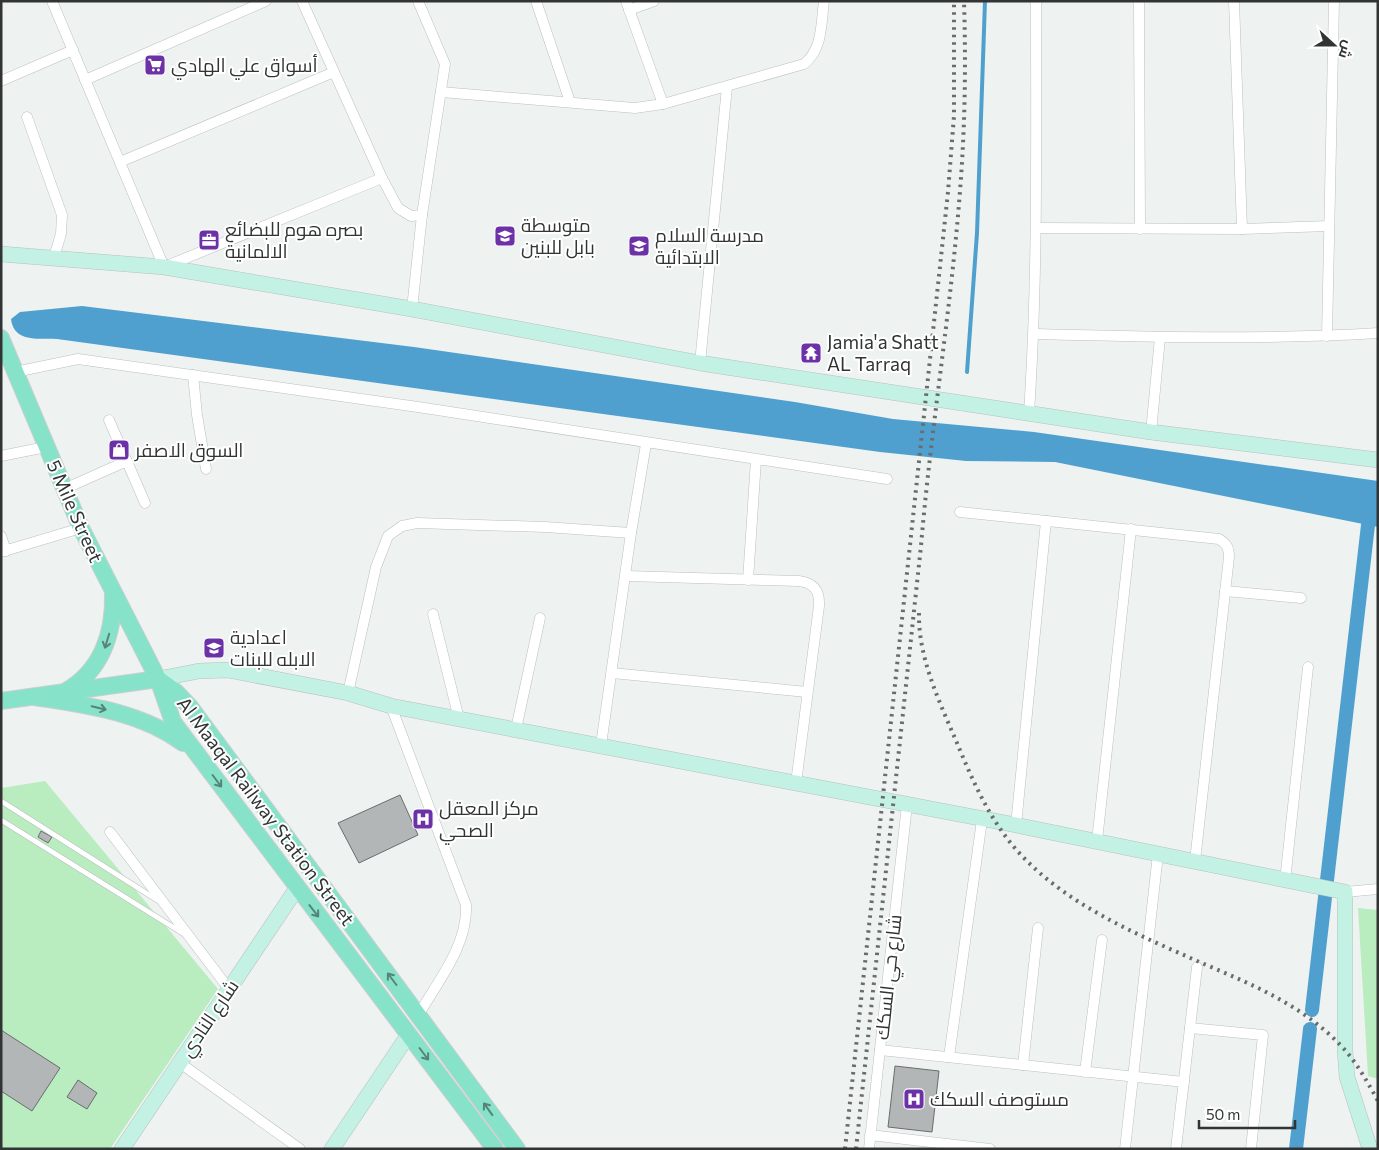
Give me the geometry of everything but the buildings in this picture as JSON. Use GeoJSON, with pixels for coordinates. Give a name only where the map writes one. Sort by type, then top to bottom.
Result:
{"type":"FeatureCollection","features":[{"type":"Feature","properties":{"kind":"main road","name":"5 Mile Street"},"geometry":{"type":"LineString","coordinates":[[3,347],[81,528],[112,593],[158,679]]}},
{"type":"Feature","properties":{"kind":"main road"},"geometry":{"type":"LineString","coordinates":[[62,693],[87,676],[102,653],[111,626],[112,593]]}},
{"type":"Feature","properties":{"kind":"main road"},"geometry":{"type":"LineString","coordinates":[[1,702],[158,679]]}},
{"type":"Feature","properties":{"kind":"main road","name":"Al Maaqal Railway Station Street"},"geometry":{"type":"LineString","coordinates":[[158,679],[172,722],[495,1149]]}},
{"type":"Feature","properties":{"kind":"main road","name":"Al Maaqal Railway Station Street"},"geometry":{"type":"LineString","coordinates":[[158,679],[176,692],[191,708],[517,1149]]}},
{"type":"Feature","properties":{"kind":"main road"},"geometry":{"type":"LineString","coordinates":[[34,697],[86,705],[134,718],[164,730],[195,752]]}},
{"type":"Feature","properties":{"kind":"street"},"geometry":{"type":"LineString","coordinates":[[52,1],[164,267]]}},
{"type":"Feature","properties":{"kind":"street"},"geometry":{"type":"LineString","coordinates":[[85,80],[266,1]]}},
{"type":"Feature","properties":{"kind":"street"},"geometry":{"type":"LineString","coordinates":[[302,1],[382,178],[398,208],[411,216],[422,215]]}},
{"type":"Feature","properties":{"kind":"street"},"geometry":{"type":"LineString","coordinates":[[412,309],[422,215],[445,64],[418,1]]}},
{"type":"Feature","properties":{"kind":"street"},"geometry":{"type":"LineString","coordinates":[[536,1],[570,102]]}},
{"type":"Feature","properties":{"kind":"street"},"geometry":{"type":"LineString","coordinates":[[654,1],[628,6],[663,104]]}},
{"type":"Feature","properties":{"kind":"street"},"geometry":{"type":"LineString","coordinates":[[441,92],[570,102],[614,108],[663,104],[804,64],[811,59],[819,40],[824,1]]}},
{"type":"Feature","properties":{"kind":"street"},"geometry":{"type":"LineString","coordinates":[[1029,413],[1034,334],[1036,228],[1036,1]]}},
{"type":"Feature","properties":{"kind":"street"},"geometry":{"type":"LineString","coordinates":[[1138,1],[1140,229]]}},
{"type":"Feature","properties":{"kind":"street"},"geometry":{"type":"LineString","coordinates":[[1234,1],[1242,229]]}},
{"type":"Feature","properties":{"kind":"street"},"geometry":{"type":"LineString","coordinates":[[1327,336],[1334,1]]}},
{"type":"Feature","properties":{"kind":"street"},"geometry":{"type":"LineString","coordinates":[[1,81],[73,50]]}},
{"type":"Feature","properties":{"kind":"street"},"geometry":{"type":"LineString","coordinates":[[120,162],[334,72]]}},
{"type":"Feature","properties":{"kind":"street"},"geometry":{"type":"LineString","coordinates":[[700,364],[727,87]]}},
{"type":"Feature","properties":{"kind":"street"},"geometry":{"type":"LineString","coordinates":[[27,117],[62,215],[61,234],[54,257]]}},
{"type":"Feature","properties":{"kind":"street"},"geometry":{"type":"LineString","coordinates":[[164,267],[382,178]]}},
{"type":"Feature","properties":{"kind":"street"},"geometry":{"type":"LineString","coordinates":[[1036,228],[1242,229],[1329,226]]}},
{"type":"Feature","properties":{"kind":"street"},"geometry":{"type":"LineString","coordinates":[[1,254],[164,267],[412,309],[700,364],[1151,432],[1378,460]]}},
{"type":"Feature","properties":{"kind":"street"},"geometry":{"type":"LineString","coordinates":[[1034,334],[1160,338],[1327,336],[1378,333]]}},
{"type":"Feature","properties":{"kind":"street"},"geometry":{"type":"LineString","coordinates":[[1151,432],[1160,338]]}},
{"type":"Feature","properties":{"kind":"street"},"geometry":{"type":"LineString","coordinates":[[15,372],[78,359],[418,407],[646,444],[887,479]]}},
{"type":"Feature","properties":{"kind":"street"},"geometry":{"type":"LineString","coordinates":[[193,375],[196,415],[206,469]]}},
{"type":"Feature","properties":{"kind":"street"},"geometry":{"type":"LineString","coordinates":[[109,420],[145,504]]}},
{"type":"Feature","properties":{"kind":"street"},"geometry":{"type":"LineString","coordinates":[[601,745],[631,533],[646,444]]}},
{"type":"Feature","properties":{"kind":"street"},"geometry":{"type":"LineString","coordinates":[[1,456],[46,447]]}},
{"type":"Feature","properties":{"kind":"street"},"geometry":{"type":"LineString","coordinates":[[748,580],[756,460]]}},
{"type":"Feature","properties":{"kind":"street"},"geometry":{"type":"LineString","coordinates":[[64,489],[127,461]]}},
{"type":"Feature","properties":{"kind":"street"},"geometry":{"type":"LineString","coordinates":[[960,512],[1219,538],[1229,549],[1194,861]]}},
{"type":"Feature","properties":{"kind":"street"},"geometry":{"type":"LineString","coordinates":[[1016,825],[1046,521]]}},
{"type":"Feature","properties":{"kind":"street"},"geometry":{"type":"LineString","coordinates":[[348,694],[376,567],[388,536],[402,526],[417,523],[545,527],[631,533]]}},
{"type":"Feature","properties":{"kind":"street"},"geometry":{"type":"LineString","coordinates":[[1,536],[4,551],[81,528]]}},
{"type":"Feature","properties":{"kind":"street"},"geometry":{"type":"LineString","coordinates":[[1097,842],[1131,529]]}},
{"type":"Feature","properties":{"kind":"street"},"geometry":{"type":"LineString","coordinates":[[626,576],[800,581],[816,588],[820,596],[796,783]]}},
{"type":"Feature","properties":{"kind":"street"},"geometry":{"type":"LineString","coordinates":[[1225,591],[1301,598]]}},
{"type":"Feature","properties":{"kind":"street"},"geometry":{"type":"LineString","coordinates":[[433,614],[459,719]]}},
{"type":"Feature","properties":{"kind":"street"},"geometry":{"type":"LineString","coordinates":[[516,729],[540,618]]}},
{"type":"Feature","properties":{"kind":"street"},"geometry":{"type":"LineString","coordinates":[[1285,881],[1308,667]]}},
{"type":"Feature","properties":{"kind":"street"},"geometry":{"type":"LineString","coordinates":[[158,679],[199,671],[228,670],[348,694],[391,706],[1016,825],[1300,884],[1338,891],[1378,889]]}},
{"type":"Feature","properties":{"kind":"street"},"geometry":{"type":"LineString","coordinates":[[612,673],[807,692]]}},
{"type":"Feature","properties":{"kind":"street"},"geometry":{"type":"LineString","coordinates":[[391,706],[466,905],[463,935],[419,1014]]}},
{"type":"Feature","properties":{"kind":"street","name":"شارع حي السكك"},"geometry":{"type":"LineString","coordinates":[[869,1149],[907,805]]}},
{"type":"Feature","properties":{"kind":"street"},"geometry":{"type":"LineString","coordinates":[[949,1057],[982,820]]}},
{"type":"Feature","properties":{"kind":"street"},"geometry":{"type":"LineString","coordinates":[[110,832],[229,989]]}},
{"type":"Feature","properties":{"kind":"street"},"geometry":{"type":"LineString","coordinates":[[1125,1149],[1158,854]]}},
{"type":"Feature","properties":{"kind":"street","name":"شارع النادي"},"geometry":{"type":"LineString","coordinates":[[122,1149],[297,888]]}},
{"type":"Feature","properties":{"kind":"street"},"geometry":{"type":"LineString","coordinates":[[1338,891],[1347,1077],[1370,1149]]}},
{"type":"Feature","properties":{"kind":"street"},"geometry":{"type":"LineString","coordinates":[[1023,1065],[1038,928]]}},
{"type":"Feature","properties":{"kind":"street"},"geometry":{"type":"LineString","coordinates":[[1085,1072],[1102,940]]}},
{"type":"Feature","properties":{"kind":"street"},"geometry":{"type":"LineString","coordinates":[[1176,1149],[1197,966]]}},
{"type":"Feature","properties":{"kind":"street"},"geometry":{"type":"LineString","coordinates":[[1190,1028],[1263,1035],[1251,1149]]}},
{"type":"Feature","properties":{"kind":"street"},"geometry":{"type":"LineString","coordinates":[[332,1149],[409,1034]]}},
{"type":"Feature","properties":{"kind":"street"},"geometry":{"type":"LineString","coordinates":[[880,1050],[1184,1082]]}},
{"type":"Feature","properties":{"kind":"street"},"geometry":{"type":"LineString","coordinates":[[180,1062],[300,1149]]}},
{"type":"Feature","properties":{"kind":"street"},"geometry":{"type":"LineString","coordinates":[[870,1135],[933,1146],[990,1149]]}},
{"type":"Feature","properties":{"kind":"lane"},"geometry":{"type":"LineString","coordinates":[[1,801],[164,904]]}},
{"type":"Feature","properties":{"kind":"lane"},"geometry":{"type":"LineString","coordinates":[[1,820],[190,938]]}},
{"type":"Feature","properties":{"kind":"green space"},"geometry":{"type":"Polygon","coordinates":[[[45,781],[218,989],[110,1149],[1,1149],[1,788],[45,781]]]}},
{"type":"Feature","properties":{"kind":"green space"},"geometry":{"type":"Polygon","coordinates":[[[1358,908],[1378,910],[1378,1079],[1368,1076],[1358,908]]]}},
{"type":"Feature","properties":{"kind":"water"},"geometry":{"type":"Polygon","coordinates":[[[82,306],[414,347],[795,402],[893,419],[1034,432],[1378,481],[1378,527],[1055,462],[966,461],[880,452],[57,339],[28,338],[17,332],[13,327],[11,319],[20,312],[82,306]]]}},
{"type":"Feature","properties":{"kind":"waterway"},"geometry":{"type":"LineString","coordinates":[[967,372],[977,233],[985,1]]}},
{"type":"Feature","properties":{"kind":"waterway"},"geometry":{"type":"LineString","coordinates":[[1312,1010],[1368,525]]}},
{"type":"Feature","properties":{"kind":"waterway"},"geometry":{"type":"LineString","coordinates":[[1296,1149],[1310,1029]]}},
{"type":"Feature","properties":{"kind":"railway"},"geometry":{"type":"LineString","coordinates":[[845,1149],[948,192],[954,116],[954,1]]}},
{"type":"Feature","properties":{"kind":"railway"},"geometry":{"type":"LineString","coordinates":[[856,1149],[925,501],[952,280],[962,167],[965,73],[964,1]]}},
{"type":"Feature","properties":{"kind":"railway"},"geometry":{"type":"LineString","coordinates":[[919,613],[922,647],[931,680],[963,758],[993,818],[1023,857],[1063,891],[1108,919],[1156,943],[1261,990],[1297,1010],[1330,1035],[1345,1050],[1359,1068],[1378,1101]]}},
{"type":"Feature","properties":{"kind":"place","name":"أسواق علي الهادي"},"geometry":{"type":"Point","coordinates":[155,65]}},
{"type":"Feature","properties":{"kind":"place","name":"متوسطة بابل للبنين"},"geometry":{"type":"Point","coordinates":[505,236]}},
{"type":"Feature","properties":{"kind":"place","name":"بصره هوم للبضائع الالمانية"},"geometry":{"type":"Point","coordinates":[209,240]}},
{"type":"Feature","properties":{"kind":"place","name":"مدرسة السلام الابتدائية"},"geometry":{"type":"Point","coordinates":[639,246]}},
{"type":"Feature","properties":{"kind":"place","name":"Jamia'a Shatt AL Tarraq"},"geometry":{"type":"Point","coordinates":[811,353]}},
{"type":"Feature","properties":{"kind":"place","name":"السوق الاصفر"},"geometry":{"type":"Point","coordinates":[119,450]}},
{"type":"Feature","properties":{"kind":"place","name":"اعدادية الابله للبنات"},"geometry":{"type":"Point","coordinates":[214,648]}},
{"type":"Feature","properties":{"kind":"place","name":"مركز المعقل الصحي"},"geometry":{"type":"Point","coordinates":[423,819]}},
{"type":"Feature","properties":{"kind":"place","name":"مستوصف السكك"},"geometry":{"type":"Point","coordinates":[914,1099]}}]}
